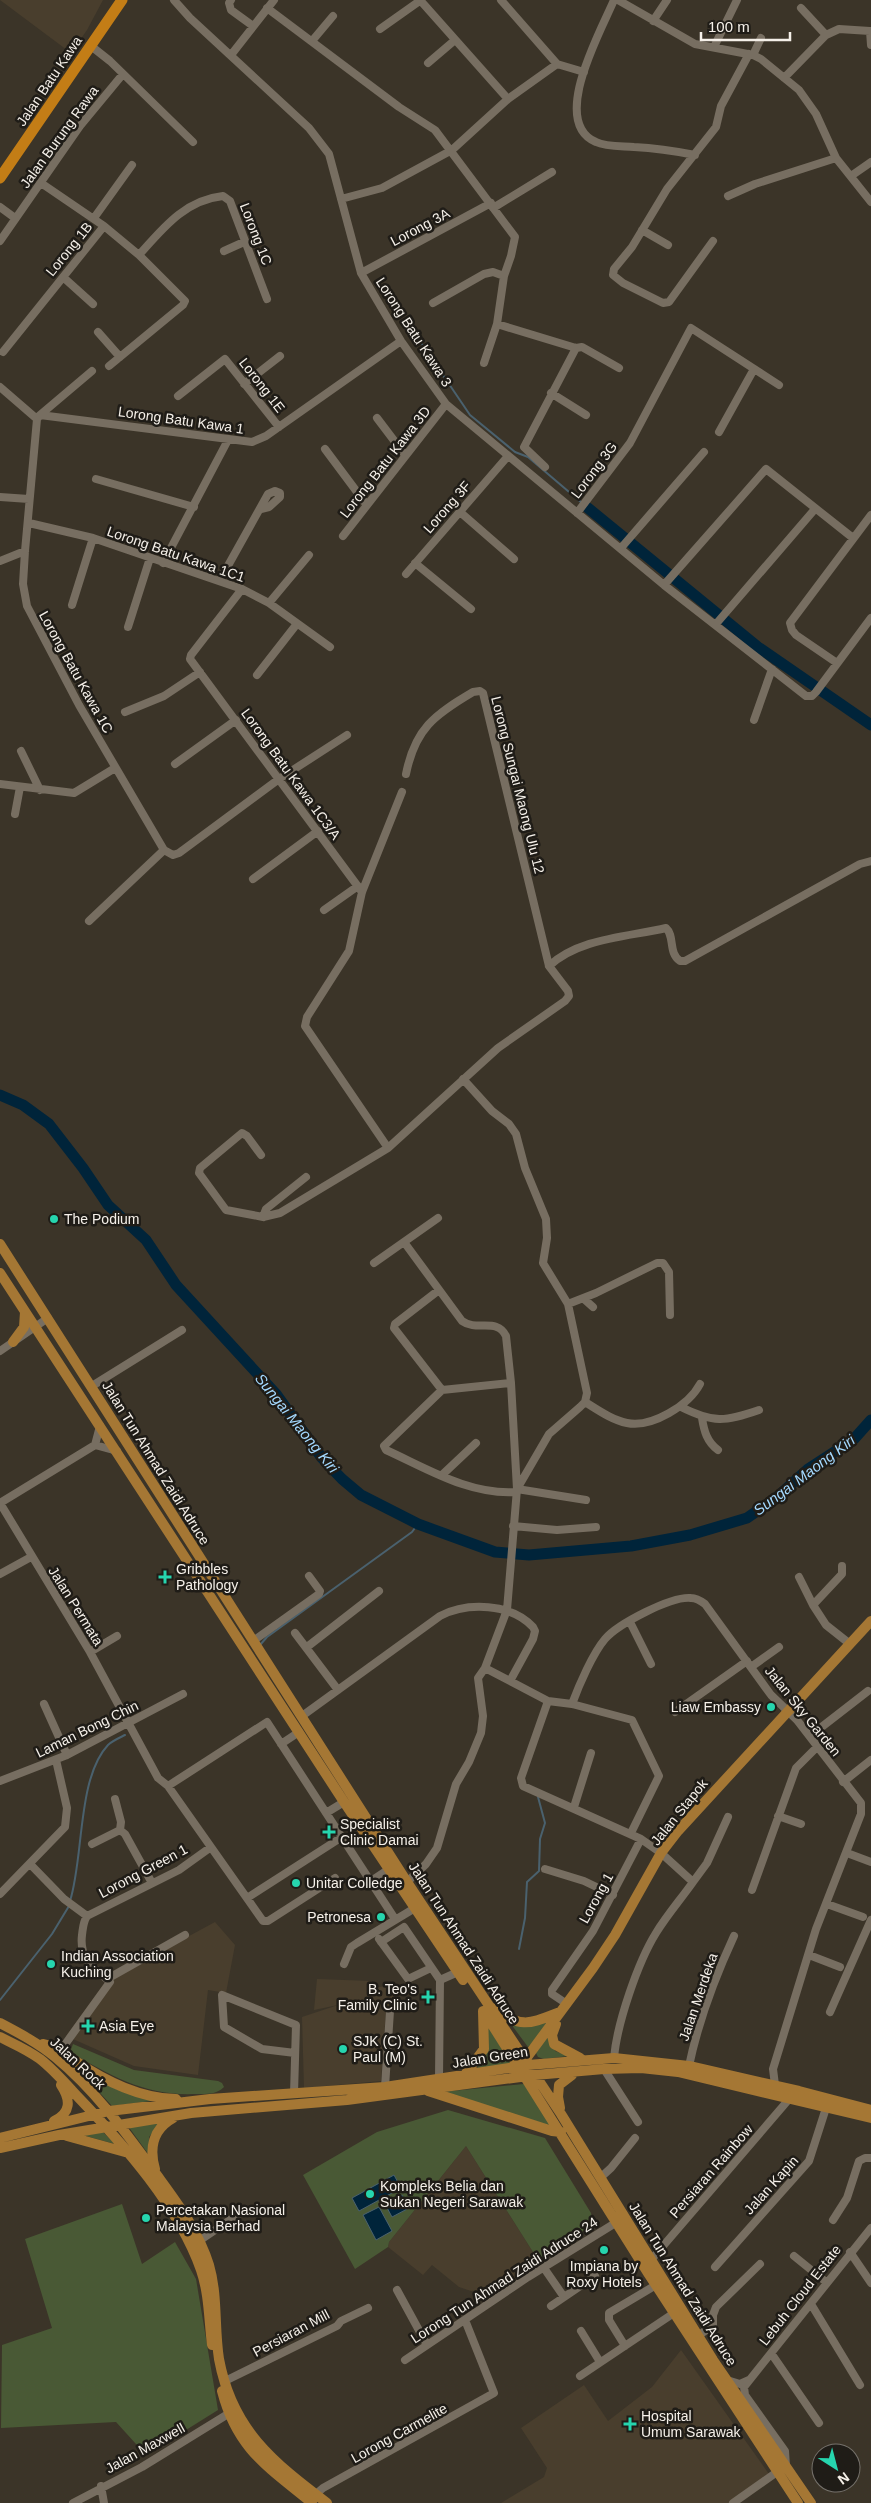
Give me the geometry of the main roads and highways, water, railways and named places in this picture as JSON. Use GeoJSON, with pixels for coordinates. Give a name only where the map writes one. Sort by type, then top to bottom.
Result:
{"type":"FeatureCollection","features":[{"type":"Feature","properties":{"kind":"highway","name":"Jalan Batu Kawa"},"geometry":{"type":"LineString","coordinates":[[0,164],[113,0]]}},
{"type":"Feature","properties":{"kind":"highway","name":"Jalan Batu Kawa"},"geometry":{"type":"LineString","coordinates":[[0,178],[122,0]]}},
{"type":"Feature","properties":{"kind":"main road","name":"Jalan Tun Ahmad Zaidi Adruce"},"geometry":{"type":"LineString","coordinates":[[0,1244],[92,1386],[254,1650],[299,1732],[458,1972],[485,2006]]}},
{"type":"Feature","properties":{"kind":"main road","name":"Jalan Tun Ahmad Zaidi Adruce"},"geometry":{"type":"LineString","coordinates":[[0,1273],[118,1451],[254,1650],[302,1716],[485,2006],[524,2064],[561,2132],[656,2285],[798,2503]]}},
{"type":"Feature","properties":{"kind":"main road"},"geometry":{"type":"LineString","coordinates":[[25,1312],[24,1327],[17,1339],[44,1340]]}},
{"type":"Feature","properties":{"kind":"main road","name":"Jalan Stapok"},"geometry":{"type":"LineString","coordinates":[[524,2064],[615,1936],[661,1853],[708,1796],[871,1621]]}},
{"type":"Feature","properties":{"kind":"main road"},"geometry":{"type":"LineString","coordinates":[[302,1716],[300,1723],[340,1789],[344,1802]]}},
{"type":"Feature","properties":{"kind":"main road"},"geometry":{"type":"LineString","coordinates":[[464,2076],[484,2049],[485,2006],[518,2023],[544,2018],[564,2008]]}},
{"type":"Feature","properties":{"kind":"main road"},"geometry":{"type":"LineString","coordinates":[[564,2008],[556,2024],[553,2040],[560,2049],[582,2059]]}},
{"type":"Feature","properties":{"kind":"main road","name":"Jalan Rock"},"geometry":{"type":"LineString","coordinates":[[0,2023],[37,2043],[67,2068],[120,2124],[181,2207],[199,2241],[214,2287],[220,2359],[225,2381],[238,2415],[250,2433],[276,2464],[314,2499]]}},
{"type":"Feature","properties":{"kind":"main road","name":"Jalan Rock"},"geometry":{"type":"LineString","coordinates":[[0,2037],[27,2051],[51,2068],[126,2152],[172,2213],[183,2231],[201,2270],[206,2288],[214,2361],[228,2414],[242,2439],[270,2470],[314,2499]]}},
{"type":"Feature","properties":{"kind":"main road"},"geometry":{"type":"LineString","coordinates":[[37,2043],[61,2050],[78,2063],[138,2092],[170,2099],[210,2099]]}},
{"type":"Feature","properties":{"kind":"main road","name":"Jalan Green"},"geometry":{"type":"LineString","coordinates":[[42,2128],[109,2111],[210,2099],[386,2087],[464,2076],[524,2064],[614,2058],[689,2066],[775,2085],[871,2110]]}},
{"type":"Feature","properties":{"kind":"main road"},"geometry":{"type":"LineString","coordinates":[[0,2138],[42,2128],[62,2118],[69,2104],[64,2089],[51,2068]]}},
{"type":"Feature","properties":{"kind":"main road","name":"Jalan Green"},"geometry":{"type":"LineString","coordinates":[[0,2148],[104,2126],[191,2112],[347,2100],[531,2076],[604,2069],[641,2068],[678,2072],[871,2118]]}},
{"type":"Feature","properties":{"kind":"main road"},"geometry":{"type":"LineString","coordinates":[[561,2114],[558,2097],[559,2085],[568,2076],[578,2073]]}},
{"type":"Feature","properties":{"kind":"main road","name":"Jalan Tun Ahmad Zaidi Adruce"},"geometry":{"type":"LineString","coordinates":[[531,2076],[561,2114],[698,2336],[811,2503]]}},
{"type":"Feature","properties":{"kind":"main road"},"geometry":{"type":"LineString","coordinates":[[425,2091],[552,2131],[561,2132]]}},
{"type":"Feature","properties":{"kind":"main road"},"geometry":{"type":"LineString","coordinates":[[158,2176],[153,2160],[152,2146],[154,2137],[164,2123],[191,2112]]}},
{"type":"Feature","properties":{"kind":"main road"},"geometry":{"type":"LineString","coordinates":[[59,2135],[80,2138],[126,2152]]}},
{"type":"Feature","properties":{"kind":"main road"},"geometry":{"type":"LineString","coordinates":[[314,2499],[327,2503]]}},
{"type":"Feature","properties":{"kind":"water"},"geometry":{"type":"Polygon","coordinates":[[[394,2175],[401,2188],[359,2211],[352,2198],[394,2175]]]}},
{"type":"Feature","properties":{"kind":"water"},"geometry":{"type":"Polygon","coordinates":[[[402,2195],[409,2208],[392,2217],[385,2204],[402,2195]]]}},
{"type":"Feature","properties":{"kind":"water"},"geometry":{"type":"Polygon","coordinates":[[[379,2207],[392,2231],[376,2240],[363,2215],[379,2207]]]}},
{"type":"Feature","properties":{"kind":"waterway"},"geometry":{"type":"LineString","coordinates":[[407,322],[470,415],[515,452],[528,457],[582,503]]}},
{"type":"Feature","properties":{"kind":"waterway"},"geometry":{"type":"LineString","coordinates":[[588,508],[758,647],[871,725]]}},
{"type":"Feature","properties":{"kind":"waterway","name":"Sungai Maong Kiri"},"geometry":{"type":"LineString","coordinates":[[0,1095],[23,1105],[49,1124],[83,1168],[108,1205],[146,1240],[176,1285],[276,1394],[322,1458],[342,1479],[361,1495],[418,1524],[495,1552],[529,1555],[631,1546],[690,1535],[747,1518],[776,1498],[808,1469],[854,1439],[871,1420]]}},
{"type":"Feature","properties":{"kind":"waterway"},"geometry":{"type":"LineString","coordinates":[[260,1645],[267,1637],[412,1532],[418,1524]]}},
{"type":"Feature","properties":{"kind":"waterway"},"geometry":{"type":"LineString","coordinates":[[70,1901],[86,1797],[91,1777],[98,1759],[108,1745],[125,1735]]}},
{"type":"Feature","properties":{"kind":"waterway"},"geometry":{"type":"LineString","coordinates":[[519,1949],[525,1918],[527,1882],[539,1871],[540,1839],[545,1823],[538,1797]]}},
{"type":"Feature","properties":{"kind":"waterway"},"geometry":{"type":"LineString","coordinates":[[0,2000],[52,1934],[69,1906]]}},
{"type":"Feature","properties":{"kind":"place","name":"The Podium"},"geometry":{"type":"Point","coordinates":[54,1219]}},
{"type":"Feature","properties":{"kind":"place","name":"Gribbles Pathology"},"geometry":{"type":"Point","coordinates":[165,1577]}},
{"type":"Feature","properties":{"kind":"place","name":"Liaw Embassy"},"geometry":{"type":"Point","coordinates":[771,1707]}},
{"type":"Feature","properties":{"kind":"place","name":"Specialist Clinic Damai"},"geometry":{"type":"Point","coordinates":[329,1832]}},
{"type":"Feature","properties":{"kind":"place","name":"Unitar Colledge"},"geometry":{"type":"Point","coordinates":[296,1883]}},
{"type":"Feature","properties":{"kind":"place","name":"Petronesa"},"geometry":{"type":"Point","coordinates":[381,1917]}},
{"type":"Feature","properties":{"kind":"place","name":"Indian Association Kuching"},"geometry":{"type":"Point","coordinates":[51,1964]}},
{"type":"Feature","properties":{"kind":"place","name":"B. Teo's Family Clinic"},"geometry":{"type":"Point","coordinates":[428,1997]}},
{"type":"Feature","properties":{"kind":"place","name":"Asia Eye"},"geometry":{"type":"Point","coordinates":[88,2026]}},
{"type":"Feature","properties":{"kind":"place","name":"SJK (C) St. Paul (M)"},"geometry":{"type":"Point","coordinates":[343,2049]}},
{"type":"Feature","properties":{"kind":"place","name":"Kompleks Belia dan Sukan Negeri Sarawak"},"geometry":{"type":"Point","coordinates":[370,2194]}},
{"type":"Feature","properties":{"kind":"place","name":"Percetakan Nasional Malaysia Berhad"},"geometry":{"type":"Point","coordinates":[146,2218]}},
{"type":"Feature","properties":{"kind":"place","name":"Impiana by Roxy Hotels"},"geometry":{"type":"Point","coordinates":[604,2250]}},
{"type":"Feature","properties":{"kind":"place","name":"Hospital Umum Sarawak"},"geometry":{"type":"Point","coordinates":[630,2424]}}]}
